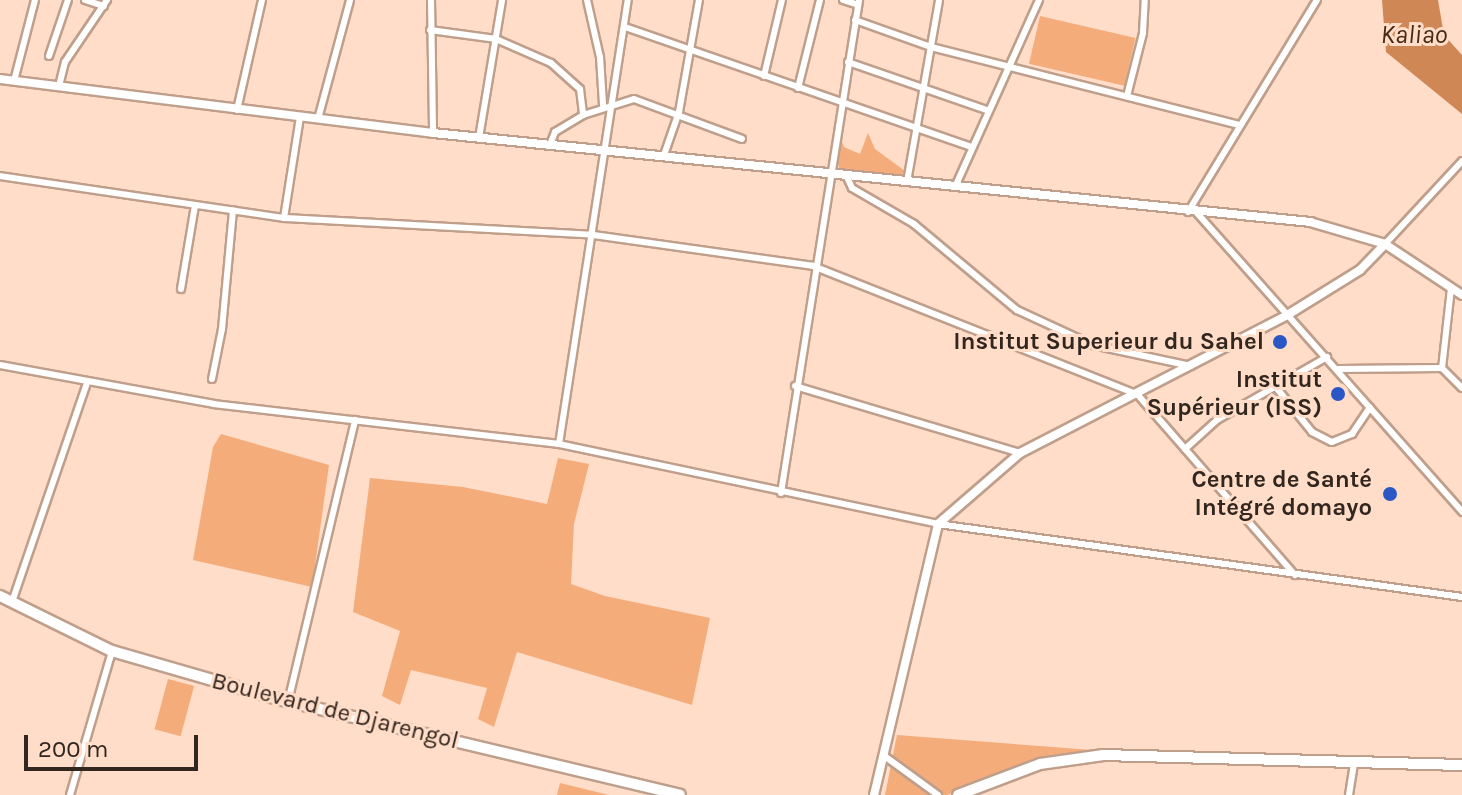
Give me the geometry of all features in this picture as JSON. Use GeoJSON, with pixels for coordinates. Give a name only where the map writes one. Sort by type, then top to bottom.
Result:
{"type":"FeatureCollection","features":[{"type":"Feature","properties":{"kind":"main road","name":"Boulevard de Djarengol"},"geometry":{"type":"LineString","coordinates":[[0,596],[112,651],[288,702],[680,795]]}},
{"type":"Feature","properties":{"kind":"main road"},"geometry":{"type":"LineString","coordinates":[[958,795],[1070,757],[1462,765]]}},
{"type":"Feature","properties":{"kind":"street"},"geometry":{"type":"LineString","coordinates":[[14,81],[35,0]]}},
{"type":"Feature","properties":{"kind":"street"},"geometry":{"type":"LineString","coordinates":[[49,56],[68,0]]}},
{"type":"Feature","properties":{"kind":"street"},"geometry":{"type":"LineString","coordinates":[[59,86],[65,62],[105,3],[85,0]]}},
{"type":"Feature","properties":{"kind":"street"},"geometry":{"type":"LineString","coordinates":[[237,110],[262,0]]}},
{"type":"Feature","properties":{"kind":"street"},"geometry":{"type":"LineString","coordinates":[[318,119],[350,0]]}},
{"type":"Feature","properties":{"kind":"street"},"geometry":{"type":"LineString","coordinates":[[431,0],[433,133]]}},
{"type":"Feature","properties":{"kind":"street"},"geometry":{"type":"LineString","coordinates":[[479,138],[502,0]]}},
{"type":"Feature","properties":{"kind":"street"},"geometry":{"type":"LineString","coordinates":[[587,0],[600,57],[603,105]]}},
{"type":"Feature","properties":{"kind":"street"},"geometry":{"type":"LineString","coordinates":[[559,444],[628,0]]}},
{"type":"Feature","properties":{"kind":"street"},"geometry":{"type":"LineString","coordinates":[[664,155],[679,112],[699,0]]}},
{"type":"Feature","properties":{"kind":"street"},"geometry":{"type":"LineString","coordinates":[[764,76],[782,0]]}},
{"type":"Feature","properties":{"kind":"street"},"geometry":{"type":"LineString","coordinates":[[798,88],[820,0]]}},
{"type":"Feature","properties":{"kind":"street"},"geometry":{"type":"LineString","coordinates":[[781,493],[813,266],[858,2],[843,0]]}},
{"type":"Feature","properties":{"kind":"street"},"geometry":{"type":"LineString","coordinates":[[907,182],[938,0]]}},
{"type":"Feature","properties":{"kind":"street"},"geometry":{"type":"LineString","coordinates":[[955,187],[969,146],[1010,67],[1039,0]]}},
{"type":"Feature","properties":{"kind":"street"},"geometry":{"type":"LineString","coordinates":[[1127,96],[1143,33],[1145,0]]}},
{"type":"Feature","properties":{"kind":"street"},"geometry":{"type":"LineString","coordinates":[[1192,212],[1240,125],[1317,0]]}},
{"type":"Feature","properties":{"kind":"street"},"geometry":{"type":"LineString","coordinates":[[855,20],[931,47],[1240,125]]}},
{"type":"Feature","properties":{"kind":"street"},"geometry":{"type":"LineString","coordinates":[[625,27],[969,146]]}},
{"type":"Feature","properties":{"kind":"street"},"geometry":{"type":"LineString","coordinates":[[430,30],[496,39],[551,63],[559,75],[576,84],[583,115]]}},
{"type":"Feature","properties":{"kind":"street"},"geometry":{"type":"LineString","coordinates":[[848,62],[987,110]]}},
{"type":"Feature","properties":{"kind":"street"},"geometry":{"type":"LineString","coordinates":[[0,79],[433,133],[551,142],[831,174],[1310,222],[1385,244],[1462,295]]}},
{"type":"Feature","properties":{"kind":"street"},"geometry":{"type":"LineString","coordinates":[[551,142],[555,132],[583,115],[603,105],[634,99],[679,112],[742,139]]}},
{"type":"Feature","properties":{"kind":"street"},"geometry":{"type":"LineString","coordinates":[[284,218],[300,117]]}},
{"type":"Feature","properties":{"kind":"street"},"geometry":{"type":"LineString","coordinates":[[874,795],[938,524],[1020,453],[1138,395],[1289,314],[1360,270],[1462,161]]}},
{"type":"Feature","properties":{"kind":"street"},"geometry":{"type":"LineString","coordinates":[[846,175],[852,188],[914,224],[1017,310],[1093,345],[1191,366]]}},
{"type":"Feature","properties":{"kind":"street"},"geometry":{"type":"LineString","coordinates":[[0,176],[284,218],[593,235],[813,266],[1138,395],[1295,575]]}},
{"type":"Feature","properties":{"kind":"street"},"geometry":{"type":"LineString","coordinates":[[181,289],[195,205]]}},
{"type":"Feature","properties":{"kind":"street"},"geometry":{"type":"LineString","coordinates":[[212,379],[222,329],[233,211]]}},
{"type":"Feature","properties":{"kind":"street"},"geometry":{"type":"LineString","coordinates":[[1192,212],[1339,369],[1461,508]]}},
{"type":"Feature","properties":{"kind":"street"},"geometry":{"type":"LineString","coordinates":[[1442,368],[1451,288]]}},
{"type":"Feature","properties":{"kind":"street"},"geometry":{"type":"LineString","coordinates":[[1185,449],[1217,420],[1327,357]]}},
{"type":"Feature","properties":{"kind":"street"},"geometry":{"type":"LineString","coordinates":[[0,365],[87,383],[559,444],[938,524],[1462,597]]}},
{"type":"Feature","properties":{"kind":"street"},"geometry":{"type":"LineString","coordinates":[[1339,369],[1442,368],[1462,388]]}},
{"type":"Feature","properties":{"kind":"street"},"geometry":{"type":"LineString","coordinates":[[12,602],[87,383]]}},
{"type":"Feature","properties":{"kind":"street"},"geometry":{"type":"LineString","coordinates":[[795,386],[1020,453]]}},
{"type":"Feature","properties":{"kind":"street"},"geometry":{"type":"LineString","coordinates":[[1275,386],[1312,432],[1332,442],[1352,434],[1370,407]]}},
{"type":"Feature","properties":{"kind":"street"},"geometry":{"type":"LineString","coordinates":[[288,702],[355,420]]}},
{"type":"Feature","properties":{"kind":"street"},"geometry":{"type":"LineString","coordinates":[[70,795],[112,651]]}},
{"type":"Feature","properties":{"kind":"street"},"geometry":{"type":"LineString","coordinates":[[883,755],[938,795]]}},
{"type":"Feature","properties":{"kind":"street"},"geometry":{"type":"LineString","coordinates":[[1349,795],[1354,762]]}},
{"type":"Feature","properties":{"kind":"shaded area"},"geometry":{"type":"Polygon","coordinates":[[[1040,16],[1135,38],[1124,86],[1029,64],[1040,16]]]}},
{"type":"Feature","properties":{"kind":"shaded area"},"geometry":{"type":"Polygon","coordinates":[[[868,133],[875,149],[905,171],[894,181],[839,168],[835,143],[841,139],[844,147],[860,154],[868,133]]]}},
{"type":"Feature","properties":{"kind":"shaded area"},"geometry":{"type":"Polygon","coordinates":[[[221,434],[329,465],[312,587],[193,560],[213,447],[221,434]]]}},
{"type":"Feature","properties":{"kind":"shaded area"},"geometry":{"type":"Polygon","coordinates":[[[558,458],[589,464],[574,524],[571,584],[605,596],[710,618],[692,705],[517,652],[494,727],[478,719],[487,688],[411,670],[400,705],[382,696],[400,631],[353,612],[370,478],[463,487],[547,504],[558,458]]]}},
{"type":"Feature","properties":{"kind":"shaded area"},"geometry":{"type":"Polygon","coordinates":[[[168,679],[194,686],[181,736],[155,729],[168,679]]]}},
{"type":"Feature","properties":{"kind":"shaded area"},"geometry":{"type":"Polygon","coordinates":[[[897,735],[1105,751],[1038,760],[947,795],[885,795],[897,735]]]}},
{"type":"Feature","properties":{"kind":"shaded area"},"geometry":{"type":"Polygon","coordinates":[[[560,783],[609,795],[557,795],[560,783]]]}},
{"type":"Feature","properties":{"kind":"water","name":"Kaliao"},"geometry":{"type":"Polygon","coordinates":[[[1382,0],[1438,0],[1444,35],[1462,55],[1462,114],[1386,52],[1382,0]]]}},
{"type":"Feature","properties":{"kind":"place","name":"Institut Superieur du Sahel"},"geometry":{"type":"Point","coordinates":[1280,342]}},
{"type":"Feature","properties":{"kind":"place","name":"Institut Supérieur (ISS)"},"geometry":{"type":"Point","coordinates":[1338,394]}},
{"type":"Feature","properties":{"kind":"place","name":"Centre de Santé Intégré domayo"},"geometry":{"type":"Point","coordinates":[1390,494]}}]}
